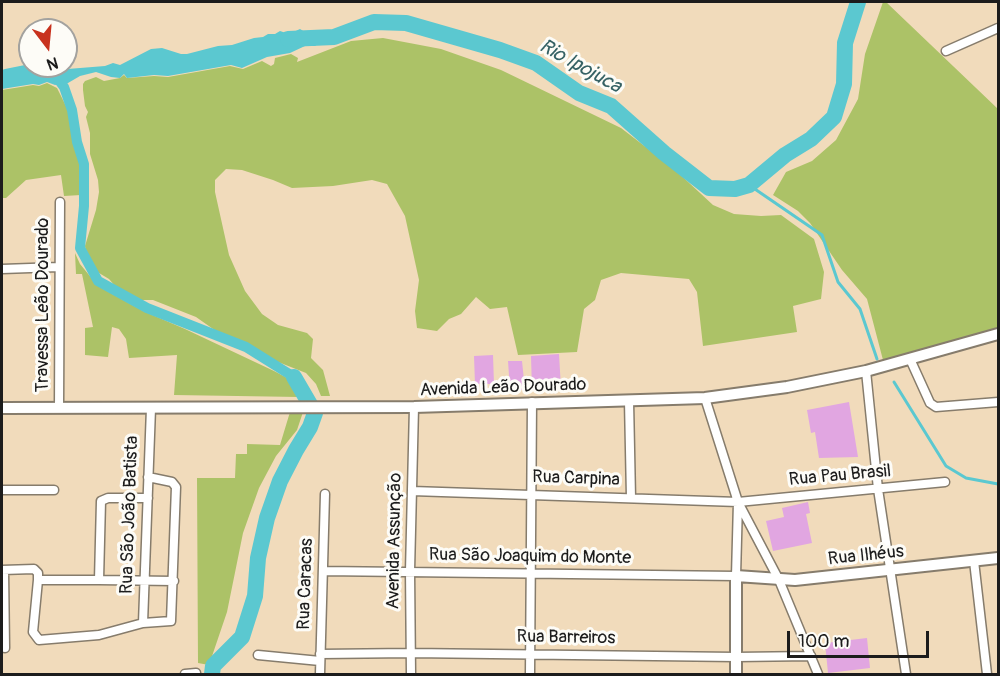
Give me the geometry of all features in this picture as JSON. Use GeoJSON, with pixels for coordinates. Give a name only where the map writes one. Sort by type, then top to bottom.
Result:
{"type":"FeatureCollection","features":[{"type":"Feature","properties":{"kind":"main road","name":"Avenida Leão Dourado"},"geometry":{"type":"LineString","coordinates":[[2,408],[414,407],[705,398],[787,387],[866,371],[999,334]]}},
{"type":"Feature","properties":{"kind":"main road","name":"Rua Ilhéus"},"geometry":{"type":"LineString","coordinates":[[736,576],[795,580],[999,558]]}},
{"type":"Feature","properties":{"kind":"main road"},"geometry":{"type":"LineString","coordinates":[[736,576],[736,675]]}},
{"type":"Feature","properties":{"kind":"street"},"geometry":{"type":"LineString","coordinates":[[946,51],[999,28]]}},
{"type":"Feature","properties":{"kind":"street","name":"Travessa Leão Dourado"},"geometry":{"type":"LineString","coordinates":[[59,408],[60,202]]}},
{"type":"Feature","properties":{"kind":"street"},"geometry":{"type":"LineString","coordinates":[[2,269],[59,267]]}},
{"type":"Feature","properties":{"kind":"street"},"geometry":{"type":"LineString","coordinates":[[910,359],[930,403],[936,407],[999,402]]}},
{"type":"Feature","properties":{"kind":"street"},"geometry":{"type":"LineString","coordinates":[[866,371],[878,489],[906,675]]}},
{"type":"Feature","properties":{"kind":"street"},"geometry":{"type":"LineString","coordinates":[[705,398],[738,502],[779,580],[818,675]]}},
{"type":"Feature","properties":{"kind":"street"},"geometry":{"type":"LineString","coordinates":[[629,401],[630,498]]}},
{"type":"Feature","properties":{"kind":"street"},"geometry":{"type":"LineString","coordinates":[[530,675],[532,402]]}},
{"type":"Feature","properties":{"kind":"street","name":"Avenida Assunção"},"geometry":{"type":"LineString","coordinates":[[411,675],[410,571],[414,407]]}},
{"type":"Feature","properties":{"kind":"street","name":"Rua São João Batista"},"geometry":{"type":"LineString","coordinates":[[143,623],[151,408]]}},
{"type":"Feature","properties":{"kind":"street"},"geometry":{"type":"LineString","coordinates":[[5,648],[3,570],[34,569],[38,573],[33,632],[39,640],[99,635],[143,623],[171,621],[174,581],[175,484],[148,477]]}},
{"type":"Feature","properties":{"kind":"street","name":"Rua Pau Brasil"},"geometry":{"type":"LineString","coordinates":[[738,502],[945,482]]}},
{"type":"Feature","properties":{"kind":"street"},"geometry":{"type":"LineString","coordinates":[[2,490],[54,490]]}},
{"type":"Feature","properties":{"kind":"street","name":"Rua Carpina"},"geometry":{"type":"LineString","coordinates":[[412,491],[738,502]]}},
{"type":"Feature","properties":{"kind":"street","name":"Rua Caracas"},"geometry":{"type":"LineString","coordinates":[[320,675],[325,494]]}},
{"type":"Feature","properties":{"kind":"street"},"geometry":{"type":"LineString","coordinates":[[99,580],[101,501],[108,498],[148,498]]}},
{"type":"Feature","properties":{"kind":"street"},"geometry":{"type":"LineString","coordinates":[[736,576],[738,502]]}},
{"type":"Feature","properties":{"kind":"street"},"geometry":{"type":"LineString","coordinates":[[974,561],[987,675]]}},
{"type":"Feature","properties":{"kind":"street","name":"Rua São Joaquim do Monte"},"geometry":{"type":"LineString","coordinates":[[324,570],[736,576]]}},
{"type":"Feature","properties":{"kind":"street"},"geometry":{"type":"LineString","coordinates":[[38,580],[174,581]]}},
{"type":"Feature","properties":{"kind":"street","name":"Rua Barreiros"},"geometry":{"type":"LineString","coordinates":[[258,655],[320,658],[411,652],[811,656]]}},
{"type":"Feature","properties":{"kind":"street"},"geometry":{"type":"LineString","coordinates":[[185,675],[196,673]]}},
{"type":"Feature","properties":{"kind":"green space"},"geometry":{"type":"Polygon","coordinates":[[[883,2],[886,2],[998,109],[998,329],[883,360],[867,299],[842,270],[810,223],[798,211],[773,195],[786,172],[812,161],[836,140],[858,99],[865,54],[883,2]]]}},
{"type":"Feature","properties":{"kind":"green space"},"geometry":{"type":"Polygon","coordinates":[[[383,38],[441,49],[501,70],[621,128],[673,168],[713,205],[734,214],[781,215],[814,239],[824,272],[821,299],[793,306],[797,332],[703,346],[697,292],[689,279],[621,273],[601,280],[595,300],[584,309],[577,352],[518,355],[507,307],[490,309],[476,297],[461,314],[449,319],[437,331],[417,328],[415,311],[419,280],[405,216],[387,184],[372,180],[333,186],[292,188],[242,170],[226,169],[215,180],[215,192],[229,255],[245,291],[262,314],[278,325],[307,333],[313,339],[311,358],[323,370],[330,396],[321,396],[316,384],[306,373],[268,358],[253,348],[216,331],[196,317],[153,300],[140,300],[116,287],[109,279],[94,270],[87,258],[85,246],[99,192],[90,154],[90,133],[86,117],[88,112],[83,90],[85,81],[96,77],[104,81],[124,75],[127,78],[168,77],[230,66],[243,69],[262,61],[271,66],[275,58],[291,54],[298,58],[297,62],[351,41],[383,38]]]}},
{"type":"Feature","properties":{"kind":"green space"},"geometry":{"type":"Polygon","coordinates":[[[47,83],[57,88],[68,110],[81,165],[81,195],[64,196],[61,175],[26,180],[6,198],[2,198],[2,90],[47,83]]]}},
{"type":"Feature","properties":{"kind":"green space"},"geometry":{"type":"Polygon","coordinates":[[[75,253],[80,264],[98,286],[143,311],[291,380],[300,397],[174,395],[177,355],[129,358],[126,339],[119,329],[112,327],[108,357],[85,355],[85,328],[93,327],[82,274],[76,274],[75,253]]]}},
{"type":"Feature","properties":{"kind":"green space"},"geometry":{"type":"Polygon","coordinates":[[[290,412],[303,412],[297,430],[276,456],[259,488],[243,533],[227,612],[209,665],[198,663],[197,478],[235,478],[236,454],[247,454],[247,444],[280,445],[290,412]]]}},
{"type":"Feature","properties":{"kind":"water"},"geometry":{"type":"Polygon","coordinates":[[[300,29],[308,34],[316,46],[305,46],[290,53],[267,57],[242,68],[231,65],[168,76],[127,78],[124,74],[120,78],[96,72],[78,77],[78,68],[105,66],[113,63],[120,65],[151,49],[162,48],[187,54],[232,45],[280,31],[289,34],[300,29]]]}},
{"type":"Feature","properties":{"kind":"water"},"geometry":{"type":"Polygon","coordinates":[[[18,66],[18,78],[77,78],[68,83],[55,85],[47,82],[2,89],[2,70],[18,66]]]}},
{"type":"Feature","properties":{"kind":"building"},"geometry":{"type":"Polygon","coordinates":[[[559,354],[561,388],[532,390],[531,356],[559,354]]]}},
{"type":"Feature","properties":{"kind":"building"},"geometry":{"type":"Polygon","coordinates":[[[493,355],[494,384],[475,384],[474,356],[493,355]]]}},
{"type":"Feature","properties":{"kind":"building"},"geometry":{"type":"Polygon","coordinates":[[[508,361],[522,361],[525,390],[510,390],[508,361]]]}},
{"type":"Feature","properties":{"kind":"building"},"geometry":{"type":"Polygon","coordinates":[[[849,402],[858,457],[819,458],[815,432],[811,433],[807,410],[849,402]]]}},
{"type":"Feature","properties":{"kind":"building"},"geometry":{"type":"Polygon","coordinates":[[[808,502],[810,513],[806,514],[812,543],[773,551],[766,521],[784,517],[782,508],[808,502]]]}},
{"type":"Feature","properties":{"kind":"building"},"geometry":{"type":"Polygon","coordinates":[[[867,638],[870,668],[828,673],[825,643],[867,638]]]}},
{"type":"Feature","properties":{"kind":"waterway","name":"Rio Ipojuca"},"geometry":{"type":"LineString","coordinates":[[288,39],[334,37],[374,22],[406,23],[500,50],[536,63],[579,93],[611,106],[664,153],[709,188],[735,189],[749,185],[785,155],[811,139],[834,117],[844,84],[845,43],[858,2]]}},
{"type":"Feature","properties":{"kind":"waterway"},"geometry":{"type":"LineString","coordinates":[[57,78],[64,87],[72,110],[77,142],[84,164],[84,206],[80,248],[98,281],[147,308],[246,347],[294,377]]}},
{"type":"Feature","properties":{"kind":"waterway"},"geometry":{"type":"LineString","coordinates":[[749,185],[822,235],[838,282],[860,309],[877,359]]}},
{"type":"Feature","properties":{"kind":"waterway"},"geometry":{"type":"LineString","coordinates":[[212,674],[213,666],[242,637],[255,596],[258,558],[267,518],[280,481],[310,427],[315,413],[294,377]]}},
{"type":"Feature","properties":{"kind":"waterway"},"geometry":{"type":"LineString","coordinates":[[894,382],[946,466],[966,478],[998,484]]}}]}
